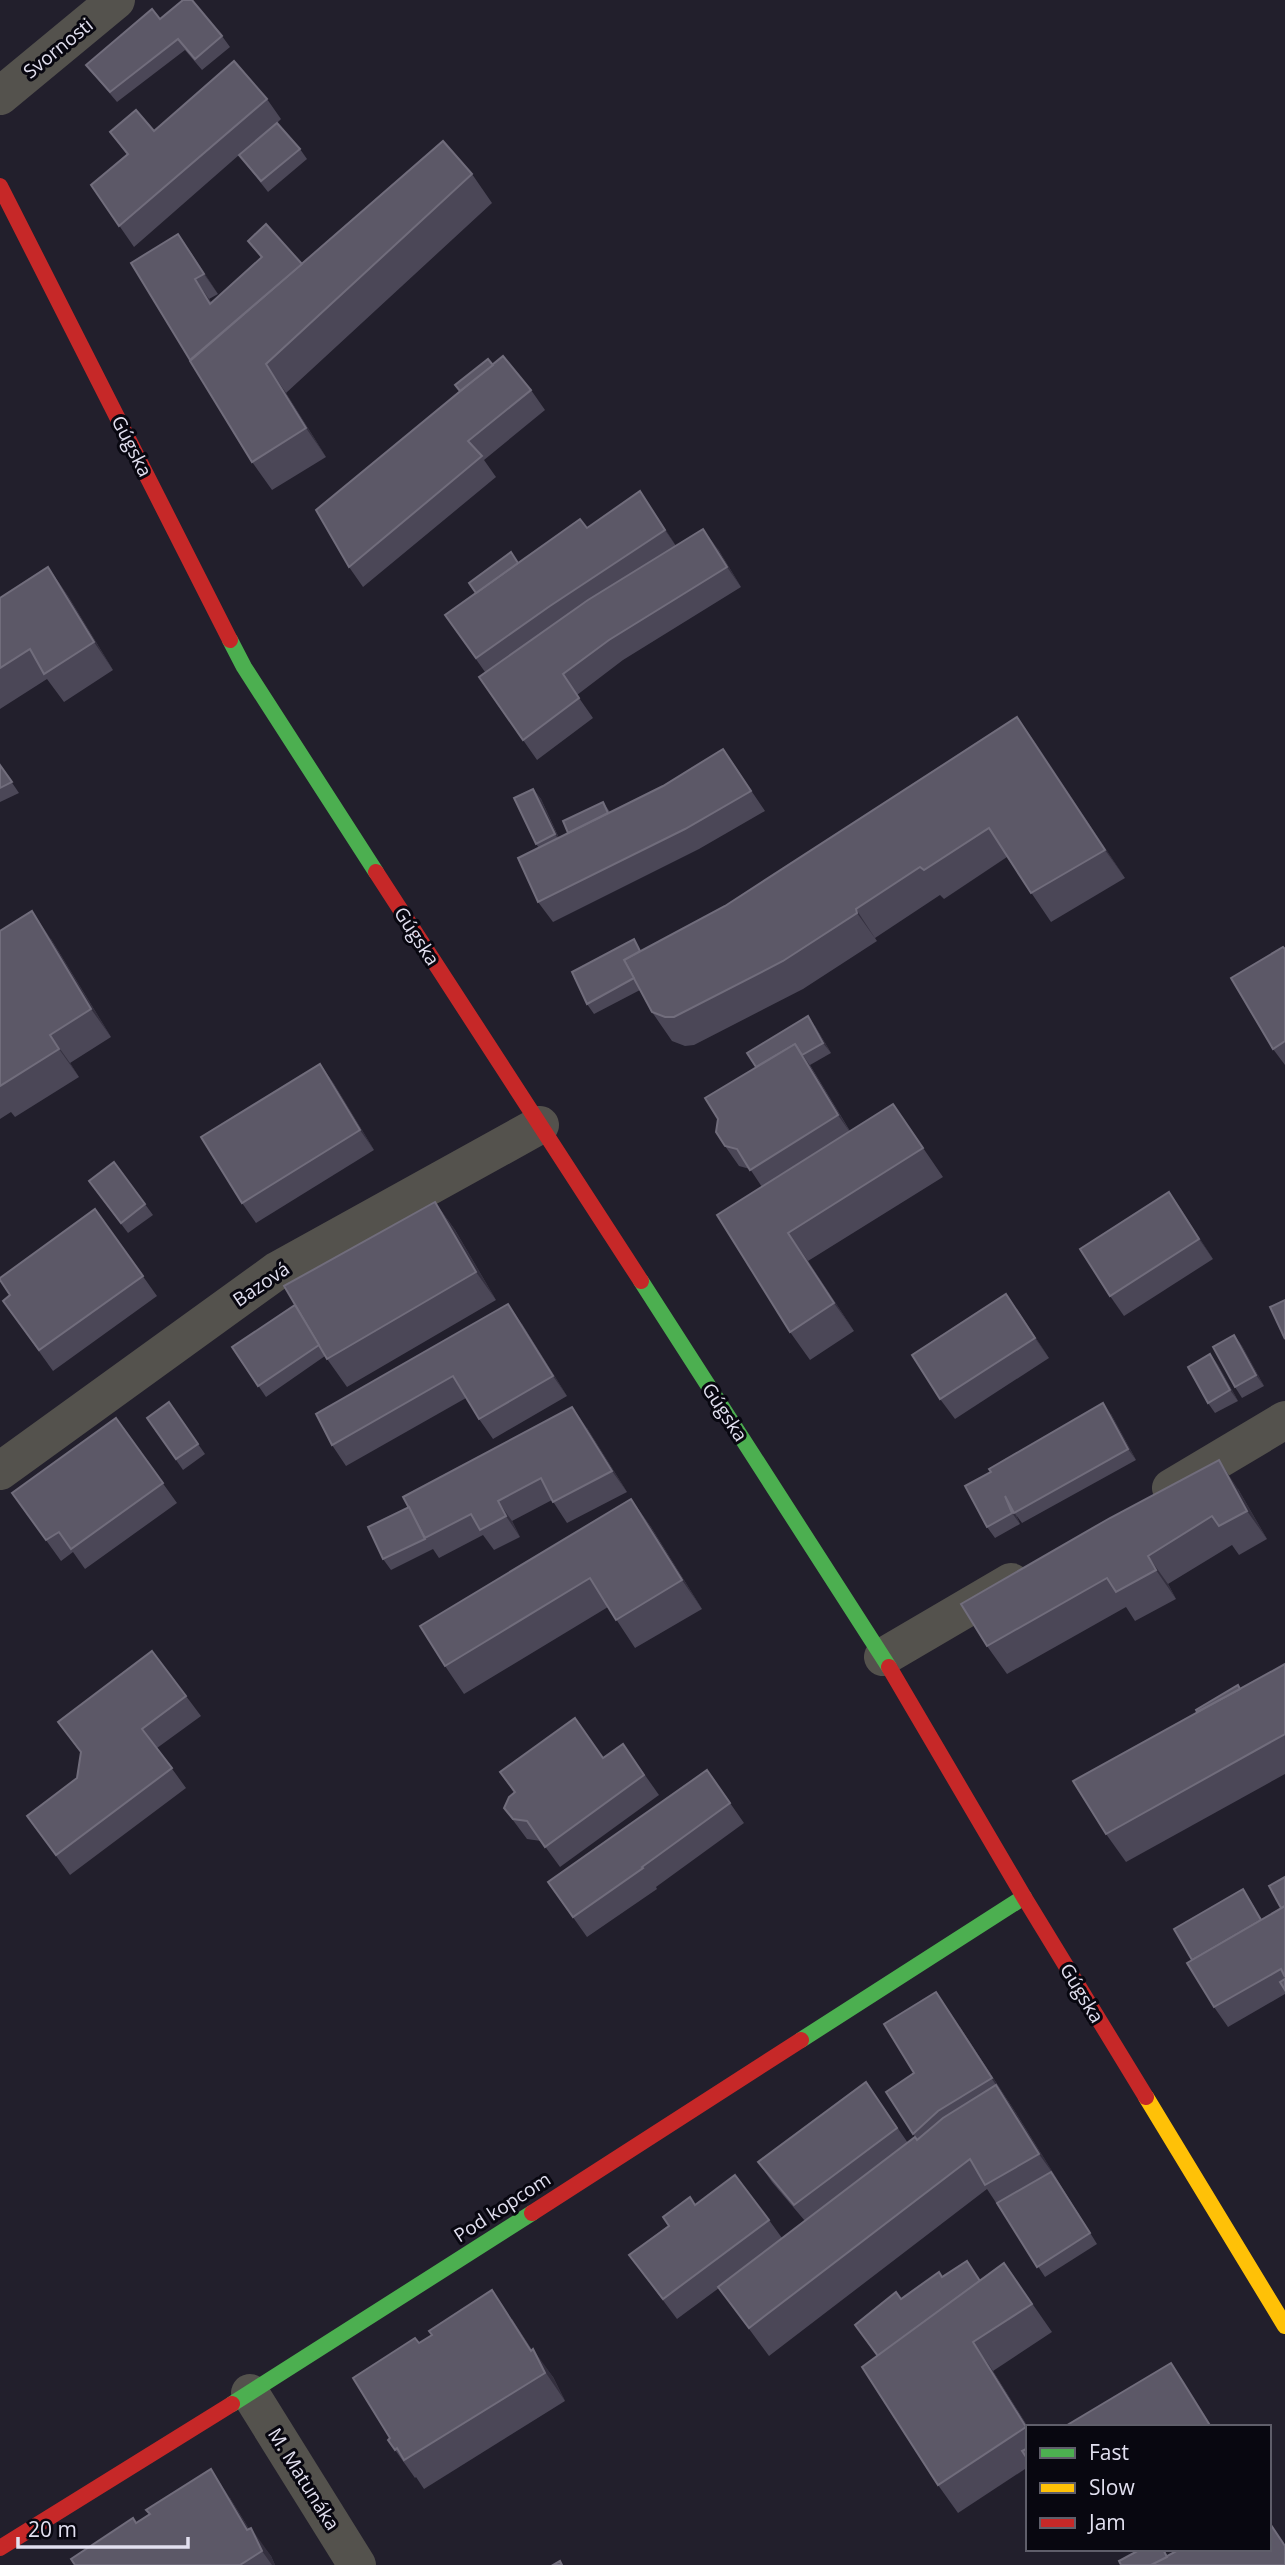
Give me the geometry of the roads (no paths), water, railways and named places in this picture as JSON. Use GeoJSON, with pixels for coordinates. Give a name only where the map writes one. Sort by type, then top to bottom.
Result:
{"type":"FeatureCollection","features":[{"type":"Feature","properties":{"kind":"main road","name":"Gúgska"},"geometry":{"type":"LineString","coordinates":[[0,186],[244,667],[883,1657],[1024,1897],[1285,2326]]}},
{"type":"Feature","properties":{"kind":"main road","name":"Pod kopcom"},"geometry":{"type":"LineString","coordinates":[[0,2548],[250,2393],[1024,1897]]}},
{"type":"Feature","properties":{"kind":"street","name":"Svornosti"},"geometry":{"type":"LineString","coordinates":[[0,96],[116,0]]}},
{"type":"Feature","properties":{"kind":"street","name":"Bazová"},"geometry":{"type":"LineString","coordinates":[[0,1471],[278,1270],[540,1125]]}},
{"type":"Feature","properties":{"kind":"street"},"geometry":{"type":"LineString","coordinates":[[1139,1507],[1285,1420]]}},
{"type":"Feature","properties":{"kind":"street"},"geometry":{"type":"LineString","coordinates":[[883,1657],[1045,1562]]}},
{"type":"Feature","properties":{"kind":"street","name":"M. Matunáka"},"geometry":{"type":"LineString","coordinates":[[250,2393],[357,2565]]}}]}
